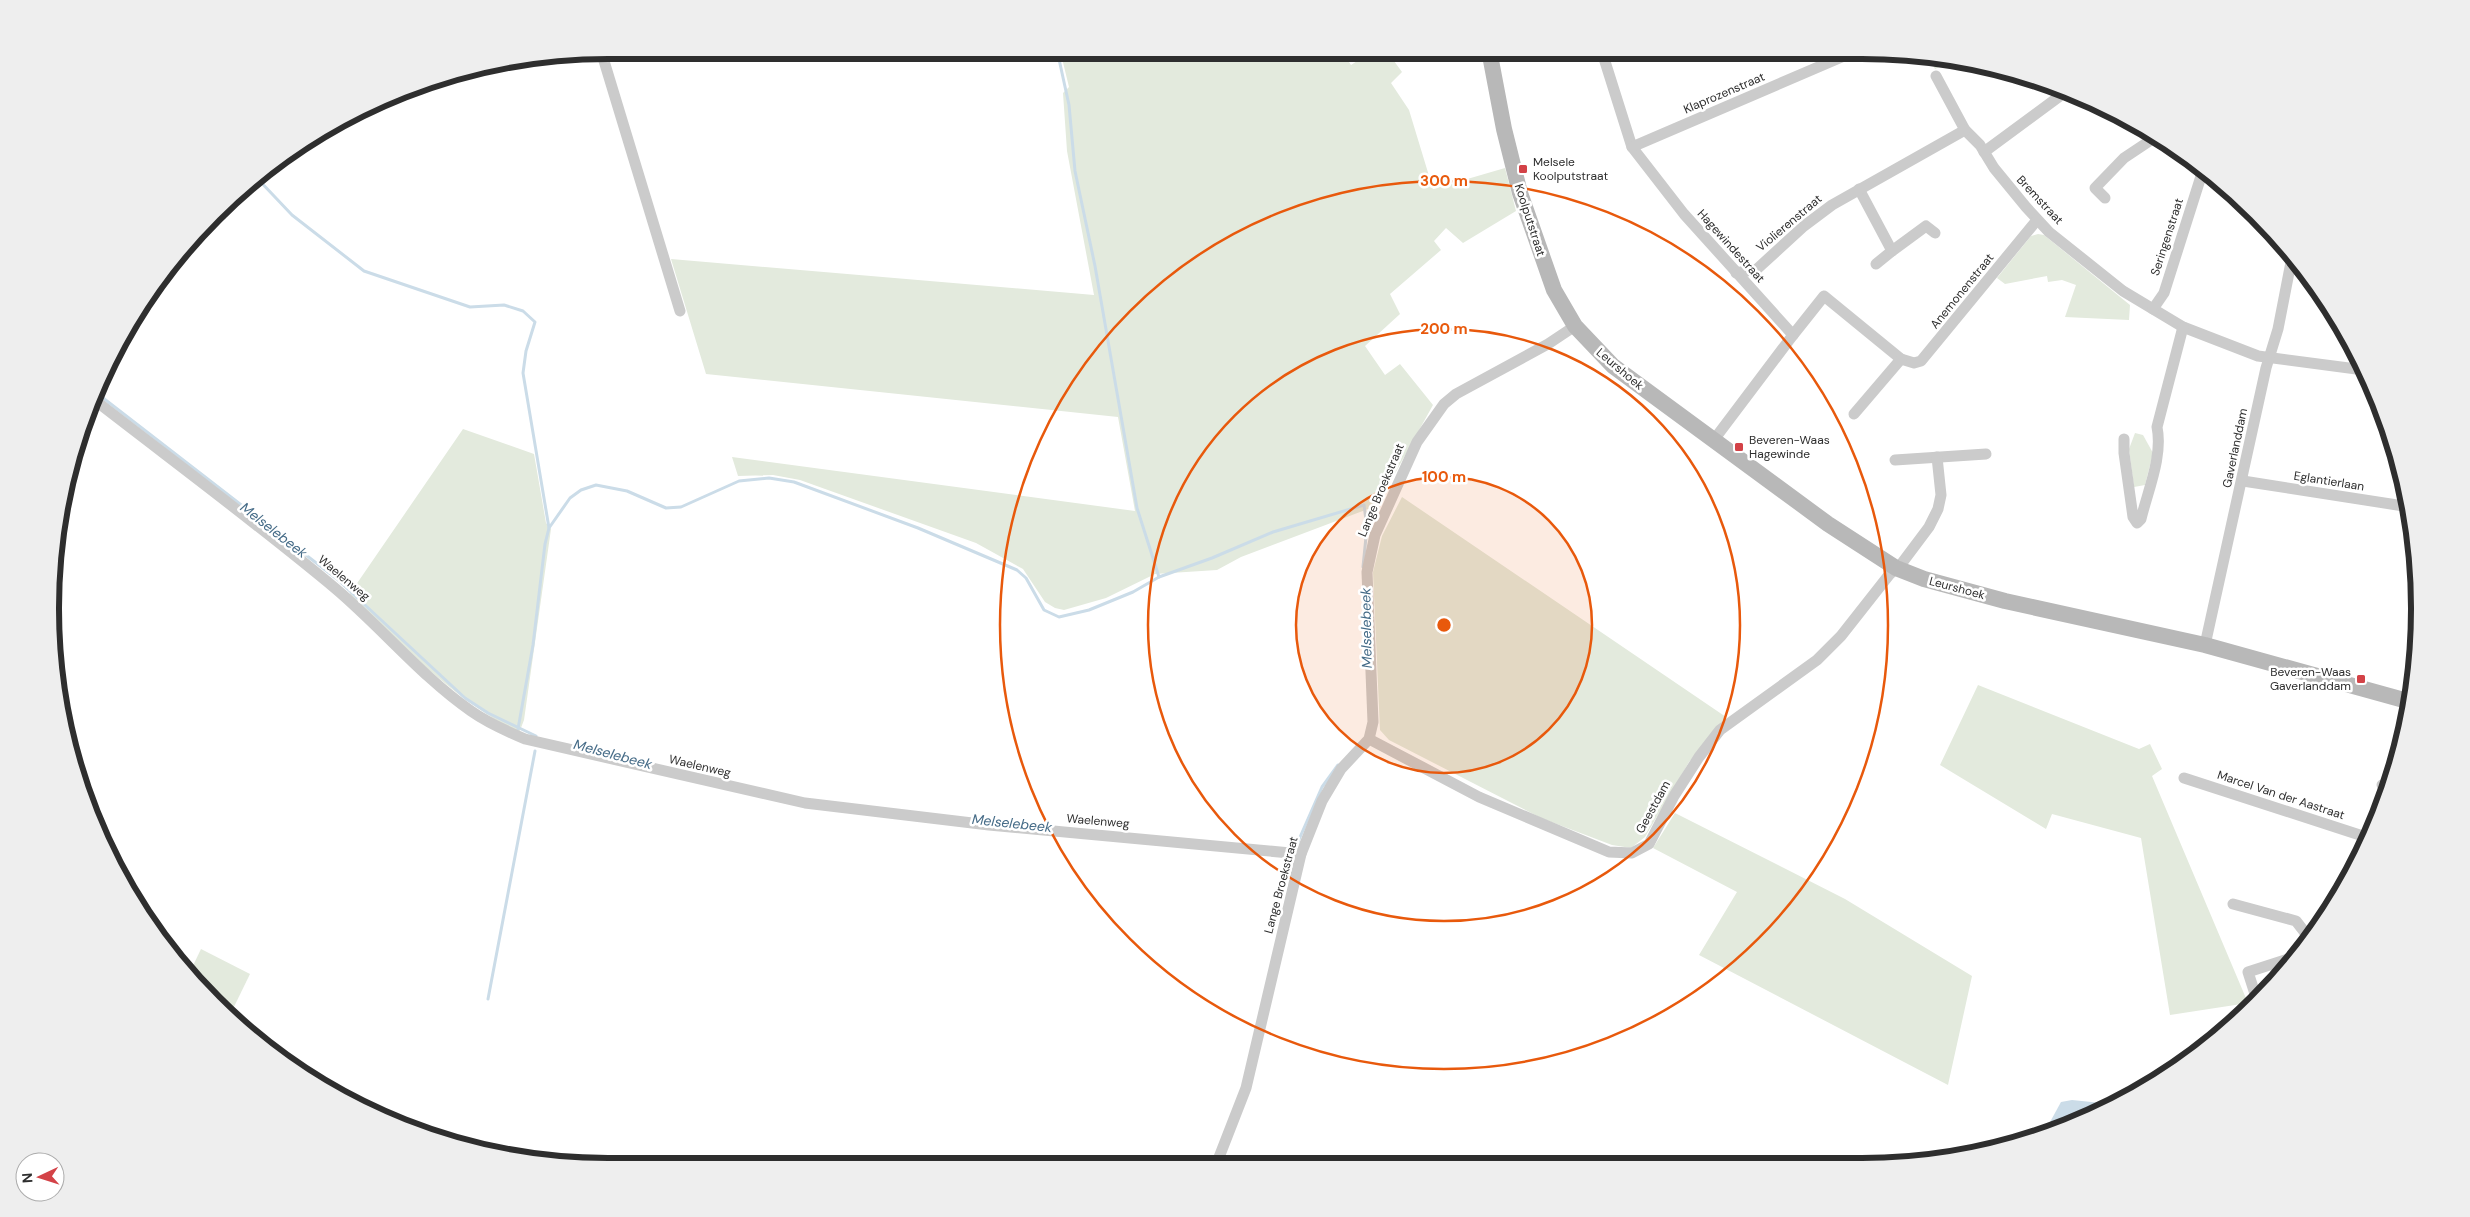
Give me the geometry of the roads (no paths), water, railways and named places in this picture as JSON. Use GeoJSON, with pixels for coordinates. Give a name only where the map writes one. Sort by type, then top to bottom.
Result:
{"type":"FeatureCollection","features":[{"type":"Feature","properties":{"kind":"street"},"geometry":{"type":"LineString","coordinates":[[603,59],[680,311]]}},
{"type":"Feature","properties":{"kind":"street","name":"Koolputstraat"},"geometry":{"type":"LineString","coordinates":[[1491,59],[1504,129],[1520,193],[1554,290],[1575,326]]}},
{"type":"Feature","properties":{"kind":"street","name":"Hagewindestraat"},"geometry":{"type":"LineString","coordinates":[[1607,59],[1632,147],[1684,214],[1793,335]]}},
{"type":"Feature","properties":{"kind":"street","name":"Klaprozenstraat"},"geometry":{"type":"LineString","coordinates":[[1632,147],[1837,59]]}},
{"type":"Feature","properties":{"kind":"street","name":"Bremstraat"},"geometry":{"type":"LineString","coordinates":[[1936,76],[1965,130],[2037,220],[2123,291],[2183,327],[2242,352],[2357,369]]}},
{"type":"Feature","properties":{"kind":"street"},"geometry":{"type":"LineString","coordinates":[[1984,152],[2060,96]]}},
{"type":"Feature","properties":{"kind":"street","name":"Violierenstraat"},"geometry":{"type":"LineString","coordinates":[[1736,273],[1757,269],[1804,226],[1832,205],[1965,130]]}},
{"type":"Feature","properties":{"kind":"street"},"geometry":{"type":"LineString","coordinates":[[2104,198],[2092,191],[2124,158],[2150,141]]}},
{"type":"Feature","properties":{"kind":"street","name":"Seringenstraat"},"geometry":{"type":"LineString","coordinates":[[2153,309],[2164,293],[2201,176]]}},
{"type":"Feature","properties":{"kind":"street"},"geometry":{"type":"LineString","coordinates":[[1859,189],[1892,251]]}},
{"type":"Feature","properties":{"kind":"street","name":"Anemonenstraat"},"geometry":{"type":"LineString","coordinates":[[1901,359],[1914,363],[1921,361],[1926,356],[2037,220]]}},
{"type":"Feature","properties":{"kind":"street"},"geometry":{"type":"LineString","coordinates":[[1876,264],[1926,226],[1935,234]]}},
{"type":"Feature","properties":{"kind":"street","name":"Gaverlanddam"},"geometry":{"type":"LineString","coordinates":[[2204,645],[2278,328],[2290,265]]}},
{"type":"Feature","properties":{"kind":"street"},"geometry":{"type":"LineString","coordinates":[[1713,440],[1824,296],[1901,359],[1854,414]]}},
{"type":"Feature","properties":{"kind":"street","name":"Leurshoek"},"geometry":{"type":"LineString","coordinates":[[1575,326],[1613,366],[1828,524],[1896,568],[1924,579],[2005,601],[2204,645],[2404,700]]}},
{"type":"Feature","properties":{"kind":"street","name":"Lange Broekstraat"},"geometry":{"type":"LineString","coordinates":[[1219,1158],[1246,1088],[1301,854],[1322,801],[1341,769],[1369,739],[1373,722],[1367,572],[1375,535],[1417,442],[1444,404],[1456,394],[1548,344],[1575,326]]}},
{"type":"Feature","properties":{"kind":"street"},"geometry":{"type":"LineString","coordinates":[[2124,439],[2124,453],[2133,517],[2137,523],[2141,519],[2156,456],[2159,436],[2157,427],[2183,327]]}},
{"type":"Feature","properties":{"kind":"street","name":"Waelenweg"},"geometry":{"type":"LineString","coordinates":[[99,403],[312,570],[366,615],[446,691],[471,711],[498,728],[525,739],[805,803],[989,825],[1301,854]]}},
{"type":"Feature","properties":{"kind":"street"},"geometry":{"type":"LineString","coordinates":[[1895,460],[1986,454]]}},
{"type":"Feature","properties":{"kind":"street","name":"Geestdam"},"geometry":{"type":"LineString","coordinates":[[1369,739],[1479,798],[1609,852],[1632,853],[1649,844],[1674,796],[1699,757],[1720,730],[1817,660],[1841,636],[1913,549],[1938,509],[1941,495],[1937,457]]}},
{"type":"Feature","properties":{"kind":"street","name":"Eglantierlaan"},"geometry":{"type":"LineString","coordinates":[[2243,481],[2402,506]]}},
{"type":"Feature","properties":{"kind":"street","name":"Marcel Van der Aastraat"},"geometry":{"type":"LineString","coordinates":[[2184,778],[2362,836]]}},
{"type":"Feature","properties":{"kind":"street"},"geometry":{"type":"LineString","coordinates":[[2233,904],[2296,921],[2305,933]]}},
{"type":"Feature","properties":{"kind":"street"},"geometry":{"type":"LineString","coordinates":[[2255,992],[2248,972],[2284,960]]}},
{"type":"Feature","properties":{"kind":"water"},"geometry":{"type":"Polygon","coordinates":[[[2072,1100],[2102,1103],[2048,1125],[2061,1102],[2072,1100]]]}},
{"type":"Feature","properties":{"kind":"waterway"},"geometry":{"type":"LineString","coordinates":[[1059,59],[1069,105],[1075,171],[1095,266],[1137,508],[1159,577]]}},
{"type":"Feature","properties":{"kind":"waterway","name":"Melselebeek"},"geometry":{"type":"LineString","coordinates":[[261,183],[292,215],[364,271],[470,307],[504,305],[523,311],[535,322],[526,351],[523,373],[549,528],[545,544],[533,645],[518,729]]}},
{"type":"Feature","properties":{"kind":"waterway","name":"Melselebeek"},"geometry":{"type":"LineString","coordinates":[[102,397],[337,579],[465,698],[488,713],[536,736]]}},
{"type":"Feature","properties":{"kind":"waterway","name":"Melselebeek"},"geometry":{"type":"LineString","coordinates":[[549,528],[570,498],[581,490],[596,485],[627,491],[666,508],[681,507],[739,481],[769,478],[794,482],[918,528],[1017,570],[1026,578],[1044,610],[1059,617],[1089,610],[1133,592],[1159,577],[1212,558],[1273,532],[1364,505],[1367,527],[1363,567]]}},
{"type":"Feature","properties":{"kind":"waterway"},"geometry":{"type":"LineString","coordinates":[[488,999],[535,751]]}},
{"type":"Feature","properties":{"kind":"waterway","name":"Melselebeek"},"geometry":{"type":"LineString","coordinates":[[1289,847],[1294,847],[1297,844],[1322,787],[1338,765]]}},
{"type":"Feature","properties":{"kind":"place","name":"Melsele Koolputstraat"},"geometry":{"type":"Point","coordinates":[1523,169]}},
{"type":"Feature","properties":{"kind":"place","name":"Beveren-Waas Hagewinde"},"geometry":{"type":"Point","coordinates":[1739,447]}},
{"type":"Feature","properties":{"kind":"place","name":"Beveren-Waas Gaverlanddam"},"geometry":{"type":"Point","coordinates":[2361,679]}}]}
